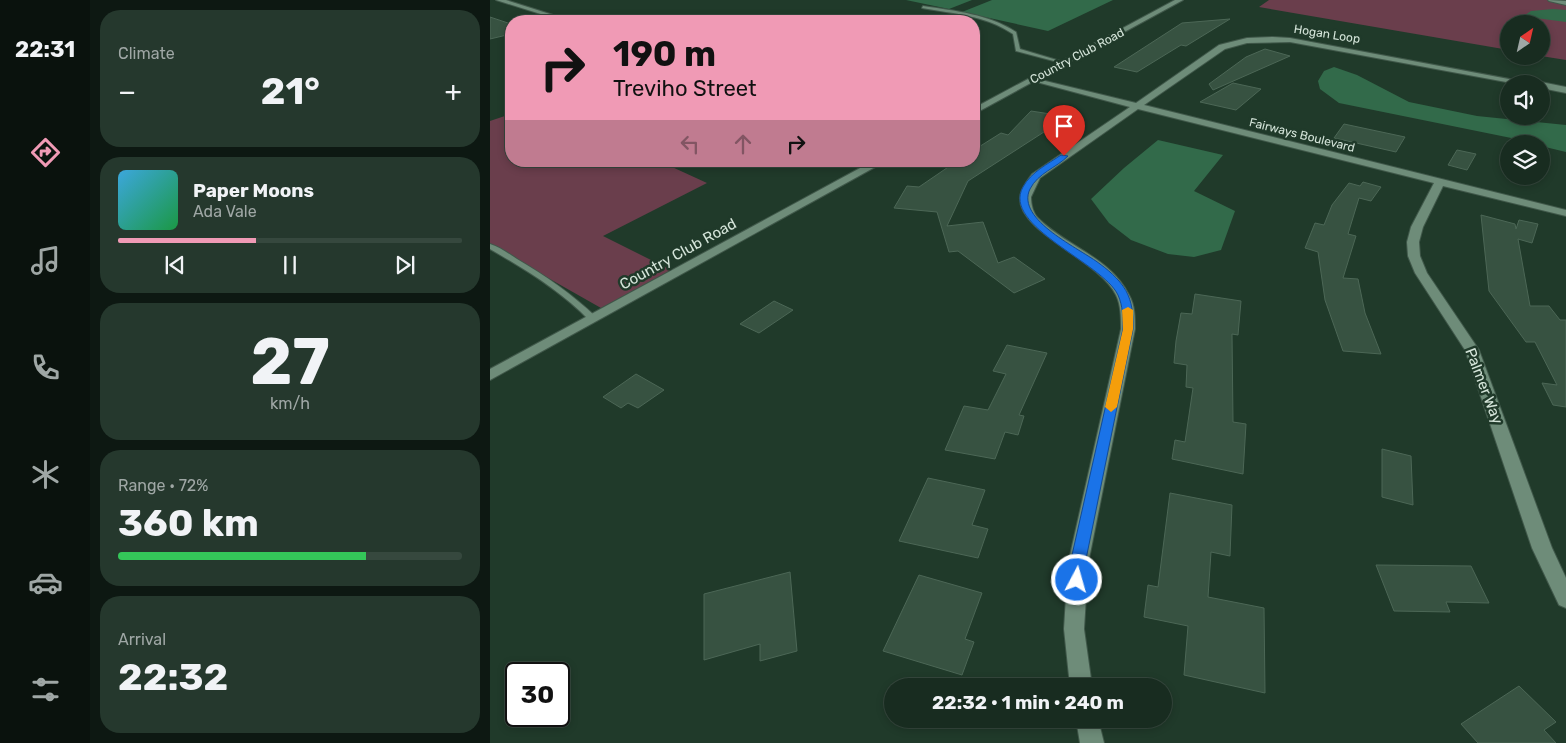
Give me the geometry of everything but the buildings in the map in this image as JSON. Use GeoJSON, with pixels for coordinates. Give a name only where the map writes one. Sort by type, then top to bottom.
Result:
{"type":"FeatureCollection","features":[{"type":"Feature","properties":{"kind":"street"},"geometry":{"type":"LineString","coordinates":[[499,0],[548,15]]}},
{"type":"Feature","properties":{"kind":"street","name":"Country Club Road"},"geometry":{"type":"LineString","coordinates":[[980,108],[1180,0]]}},
{"type":"Feature","properties":{"kind":"street"},"geometry":{"type":"LineString","coordinates":[[1551,0],[1566,3]]}},
{"type":"Feature","properties":{"kind":"street","name":"Hogan Loop"},"geometry":{"type":"LineString","coordinates":[[1080,678],[1074,629],[1078,564],[1128,329],[1128,312],[1123,295],[1111,278],[1032,219],[1025,207],[1024,196],[1027,187],[1036,176],[1222,47],[1249,40],[1304,42],[1500,78]]}},
{"type":"Feature","properties":{"kind":"street","name":"Fairways Boulevard"},"geometry":{"type":"LineString","coordinates":[[1033,80],[1134,107],[1566,213]]}},
{"type":"Feature","properties":{"kind":"street"},"geometry":{"type":"LineString","coordinates":[[1550,87],[1566,90]]}},
{"type":"Feature","properties":{"kind":"street","name":"Country Club Road"},"geometry":{"type":"LineString","coordinates":[[490,375],[871,167]]}},
{"type":"Feature","properties":{"kind":"street","name":"Palmer Way"},"geometry":{"type":"LineString","coordinates":[[1440,182],[1416,227],[1413,242],[1414,256],[1421,273],[1472,350],[1542,548],[1566,599]]}},
{"type":"Feature","properties":{"kind":"street"},"geometry":{"type":"LineString","coordinates":[[1089,728],[1092,743]]}},
{"type":"Feature","properties":{"kind":"lane"},"geometry":{"type":"LineString","coordinates":[[923,7],[968,15]]}},
{"type":"Feature","properties":{"kind":"lane"},"geometry":{"type":"LineString","coordinates":[[980,18],[1000,24],[1015,32],[1018,50],[1064,63]]}},
{"type":"Feature","properties":{"kind":"lane"},"geometry":{"type":"LineString","coordinates":[[490,246],[551,281],[576,300],[593,319]]}},
{"type":"Feature","properties":{"kind":"shaded area"},"geometry":{"type":"Polygon","coordinates":[[[906,0],[972,0],[949,9],[906,0]]]}},
{"type":"Feature","properties":{"kind":"shaded area"},"geometry":{"type":"Polygon","coordinates":[[[992,0],[1113,0],[1048,31],[962,12],[992,0]]]}},
{"type":"Feature","properties":{"kind":"shaded area"},"geometry":{"type":"Polygon","coordinates":[[[1269,0],[1566,0],[1566,60],[1550,57],[1550,15],[1500,15],[1500,48],[1259,7],[1269,0]]]}},
{"type":"Feature","properties":{"kind":"shaded area"},"geometry":{"type":"Polygon","coordinates":[[[1566,10],[1566,22],[1550,20],[1550,15],[1525,15],[1531,11],[1566,10]]]}},
{"type":"Feature","properties":{"kind":"shaded area"},"geometry":{"type":"Polygon","coordinates":[[[1334,67],[1357,75],[1409,102],[1477,116],[1500,118],[1500,125],[1550,125],[1550,123],[1566,125],[1566,152],[1550,148],[1550,135],[1500,136],[1339,103],[1320,89],[1318,81],[1324,71],[1334,67]]]}},
{"type":"Feature","properties":{"kind":"shaded area"},"geometry":{"type":"Polygon","coordinates":[[[505,116],[505,167],[672,167],[707,183],[603,236],[671,270],[601,308],[490,245],[490,121],[505,116]]]}},
{"type":"Feature","properties":{"kind":"shaded area"},"geometry":{"type":"Polygon","coordinates":[[[1158,140],[1223,155],[1194,191],[1235,211],[1221,250],[1194,257],[1168,254],[1131,240],[1109,223],[1091,199],[1158,140]]]}},
{"type":"Feature","properties":{"kind":"slow traffic"},"geometry":{"type":"LineString","coordinates":[[1111,407],[1128,329],[1128,310]]}},
{"type":"Feature","properties":{"kind":"route"},"geometry":{"type":"LineString","coordinates":[[1064,156],[1036,176],[1027,187],[1024,196],[1025,207],[1032,219],[1048,233],[1096,265],[1111,278],[1123,295],[1128,312],[1128,329],[1078,564],[1077,580]]}}]}
